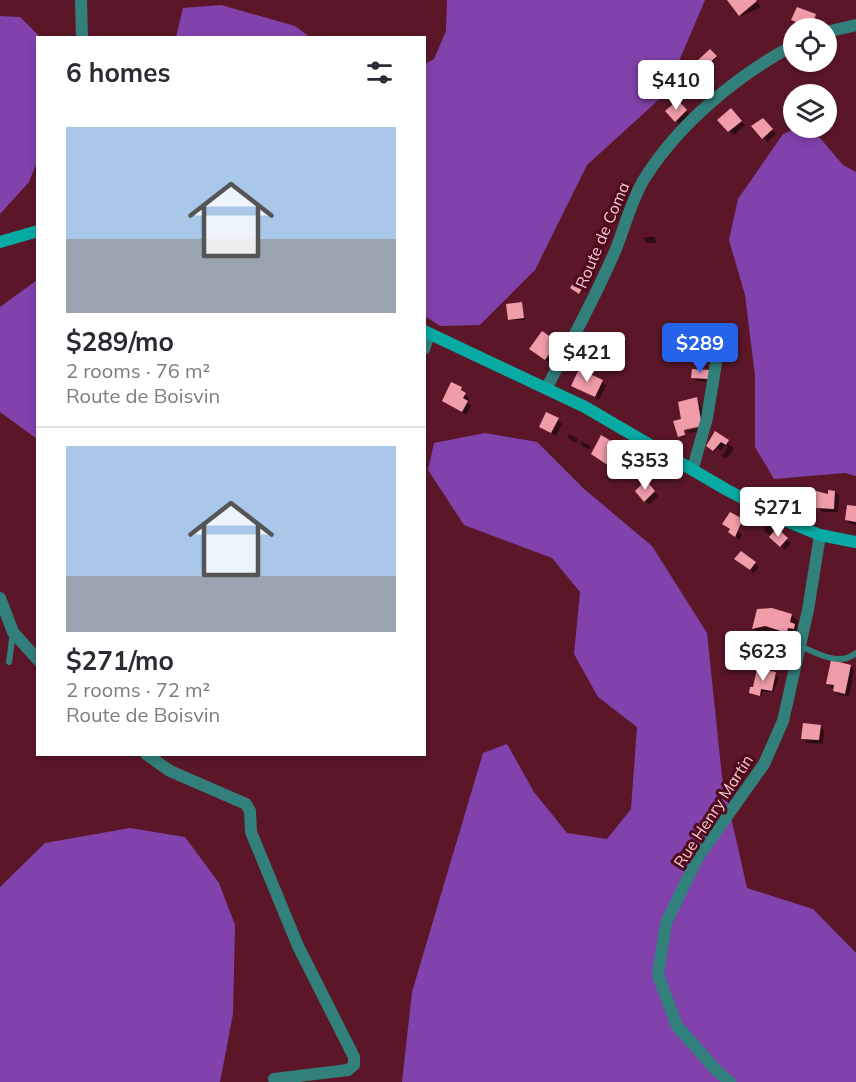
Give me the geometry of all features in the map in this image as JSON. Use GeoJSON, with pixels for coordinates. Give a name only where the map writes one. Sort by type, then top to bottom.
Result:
{"type":"FeatureCollection","features":[{"type":"Feature","properties":{"kind":"main road"},"geometry":{"type":"LineString","coordinates":[[0,242],[36,232]]}},
{"type":"Feature","properties":{"kind":"main road"},"geometry":{"type":"LineString","coordinates":[[427,332],[547,387],[693,468],[727,490],[820,535],[856,542]]}},
{"type":"Feature","properties":{"kind":"street"},"geometry":{"type":"LineString","coordinates":[[81,0],[82,36]]}},
{"type":"Feature","properties":{"kind":"street"},"geometry":{"type":"LineString","coordinates":[[837,29],[856,25]]}},
{"type":"Feature","properties":{"kind":"street","name":"Route de Coma"},"geometry":{"type":"LineString","coordinates":[[547,387],[588,310],[636,195],[653,167],[675,138],[733,85],[763,62],[783,51]]}},
{"type":"Feature","properties":{"kind":"street"},"geometry":{"type":"LineString","coordinates":[[693,468],[707,418],[716,363]]}},
{"type":"Feature","properties":{"kind":"street","name":"Rue Henry Martin"},"geometry":{"type":"LineString","coordinates":[[730,1082],[717,1071],[677,1026],[658,975],[666,922],[698,857],[764,764],[783,721],[800,646],[820,535]]}},
{"type":"Feature","properties":{"kind":"street"},"geometry":{"type":"LineString","coordinates":[[0,598],[13,632],[36,658]]}},
{"type":"Feature","properties":{"kind":"street"},"geometry":{"type":"LineString","coordinates":[[149,756],[170,771],[246,804],[250,811],[251,832],[298,946],[354,1057],[354,1065],[348,1070],[274,1079]]}},
{"type":"Feature","properties":{"kind":"lane"},"geometry":{"type":"LineString","coordinates":[[9,662],[13,632]]}},
{"type":"Feature","properties":{"kind":"lane"},"geometry":{"type":"LineString","coordinates":[[800,646],[837,660],[845,660],[856,653]]}},
{"type":"Feature","properties":{"kind":"shaded area"},"geometry":{"type":"Polygon","coordinates":[[[447,0],[705,0],[665,94],[587,165],[535,270],[480,325],[440,326],[426,317],[426,63],[434,59],[446,31],[447,0]]]}},
{"type":"Feature","properties":{"kind":"shaded area"},"geometry":{"type":"Polygon","coordinates":[[[221,5],[295,26],[309,36],[176,36],[183,8],[221,5]]]}},
{"type":"Feature","properties":{"kind":"shaded area"},"geometry":{"type":"Polygon","coordinates":[[[0,16],[20,17],[39,36],[36,36],[36,164],[29,182],[0,214],[0,16]]]}},
{"type":"Feature","properties":{"kind":"shaded area"},"geometry":{"type":"Polygon","coordinates":[[[783,134],[783,138],[820,138],[843,165],[856,172],[856,476],[845,473],[774,479],[755,447],[755,376],[745,295],[729,240],[738,199],[783,134]]]}},
{"type":"Feature","properties":{"kind":"shaded area"},"geometry":{"type":"Polygon","coordinates":[[[36,281],[36,438],[0,412],[0,307],[36,281]]]}},
{"type":"Feature","properties":{"kind":"shaded area"},"geometry":{"type":"Polygon","coordinates":[[[485,433],[537,442],[583,488],[652,546],[707,633],[722,777],[747,888],[813,909],[856,953],[856,1082],[402,1082],[412,992],[483,753],[507,744],[534,792],[567,833],[607,839],[631,809],[637,727],[598,697],[574,654],[580,592],[552,558],[464,525],[428,470],[434,443],[485,433]]]}},
{"type":"Feature","properties":{"kind":"shaded area"},"geometry":{"type":"Polygon","coordinates":[[[130,828],[185,837],[219,883],[235,925],[233,1014],[220,1082],[0,1082],[0,887],[45,843],[130,828]]]}},
{"type":"Feature","properties":{"kind":"building"},"geometry":{"type":"Polygon","coordinates":[[[727,0],[756,0],[757,1],[739,16],[727,0]]]}},
{"type":"Feature","properties":{"kind":"building"},"geometry":{"type":"Polygon","coordinates":[[[797,7],[816,14],[815,18],[792,18],[797,7]]]}},
{"type":"Feature","properties":{"kind":"building"},"geometry":{"type":"Polygon","coordinates":[[[710,49],[717,56],[705,67],[698,60],[710,49]]]}},
{"type":"Feature","properties":{"kind":"building"},"geometry":{"type":"Polygon","coordinates":[[[678,100],[687,110],[675,122],[665,111],[678,100]]]}},
{"type":"Feature","properties":{"kind":"building"},"geometry":{"type":"Polygon","coordinates":[[[731,108],[742,121],[728,132],[717,120],[731,108]]]}},
{"type":"Feature","properties":{"kind":"building"},"geometry":{"type":"Polygon","coordinates":[[[763,118],[773,129],[762,139],[751,126],[763,118]]]}},
{"type":"Feature","properties":{"kind":"building"},"geometry":{"type":"Polygon","coordinates":[[[578,276],[587,281],[579,294],[570,288],[578,276]]]}},
{"type":"Feature","properties":{"kind":"building"},"geometry":{"type":"Polygon","coordinates":[[[522,302],[524,318],[508,320],[506,304],[522,302]]]}},
{"type":"Feature","properties":{"kind":"building"},"geometry":{"type":"Polygon","coordinates":[[[542,331],[558,342],[545,360],[529,349],[542,331]]]}},
{"type":"Feature","properties":{"kind":"building"},"geometry":{"type":"Polygon","coordinates":[[[578,354],[586,358],[582,367],[573,363],[578,354]]]}},
{"type":"Feature","properties":{"kind":"building"},"geometry":{"type":"Polygon","coordinates":[[[579,369],[603,380],[595,397],[571,386],[579,369]]]}},
{"type":"Feature","properties":{"kind":"building"},"geometry":{"type":"Polygon","coordinates":[[[692,369],[710,370],[709,379],[691,378],[692,369]]]}},
{"type":"Feature","properties":{"kind":"building"},"geometry":{"type":"Polygon","coordinates":[[[451,382],[462,387],[461,390],[466,393],[463,398],[468,401],[462,412],[442,401],[451,382]]]}},
{"type":"Feature","properties":{"kind":"building"},"geometry":{"type":"Polygon","coordinates":[[[697,397],[702,426],[684,430],[685,435],[678,437],[673,421],[681,419],[678,402],[697,397]]]}},
{"type":"Feature","properties":{"kind":"building"},"geometry":{"type":"Polygon","coordinates":[[[546,412],[559,418],[551,433],[539,427],[546,412]]]}},
{"type":"Feature","properties":{"kind":"building"},"geometry":{"type":"Polygon","coordinates":[[[715,431],[729,440],[726,445],[721,442],[713,451],[706,446],[715,431]]]}},
{"type":"Feature","properties":{"kind":"building"},"geometry":{"type":"Polygon","coordinates":[[[601,435],[621,447],[609,466],[591,454],[601,435]]]}},
{"type":"Feature","properties":{"kind":"building"},"geometry":{"type":"Polygon","coordinates":[[[646,480],[655,491],[644,502],[635,491],[646,480]]]}},
{"type":"Feature","properties":{"kind":"building"},"geometry":{"type":"Polygon","coordinates":[[[828,490],[835,491],[834,509],[816,508],[816,491],[828,494],[828,490]]]}},
{"type":"Feature","properties":{"kind":"building"},"geometry":{"type":"Polygon","coordinates":[[[847,505],[856,506],[856,522],[845,520],[847,505]]]}},
{"type":"Feature","properties":{"kind":"building"},"geometry":{"type":"Polygon","coordinates":[[[730,512],[743,519],[735,537],[728,532],[730,529],[722,524],[730,512]]]}},
{"type":"Feature","properties":{"kind":"building"},"geometry":{"type":"Polygon","coordinates":[[[777,528],[788,538],[780,547],[769,537],[777,528]]]}},
{"type":"Feature","properties":{"kind":"building"},"geometry":{"type":"Polygon","coordinates":[[[741,551],[756,562],[750,570],[734,559],[741,551]]]}},
{"type":"Feature","properties":{"kind":"building"},"geometry":{"type":"Polygon","coordinates":[[[772,608],[792,614],[790,622],[795,624],[794,629],[788,628],[787,633],[765,626],[752,629],[757,609],[772,608]]]}},
{"type":"Feature","properties":{"kind":"building"},"geometry":{"type":"Polygon","coordinates":[[[780,634],[781,667],[766,668],[763,635],[780,634]]]}},
{"type":"Feature","properties":{"kind":"building"},"geometry":{"type":"Polygon","coordinates":[[[831,660],[851,665],[845,694],[833,691],[834,685],[826,684],[831,660]]]}},
{"type":"Feature","properties":{"kind":"building"},"geometry":{"type":"Polygon","coordinates":[[[757,669],[776,672],[772,691],[761,689],[760,696],[749,693],[750,687],[753,687],[757,669]]]}},
{"type":"Feature","properties":{"kind":"building"},"geometry":{"type":"Polygon","coordinates":[[[803,723],[821,725],[819,740],[801,739],[803,723]]]}}]}
